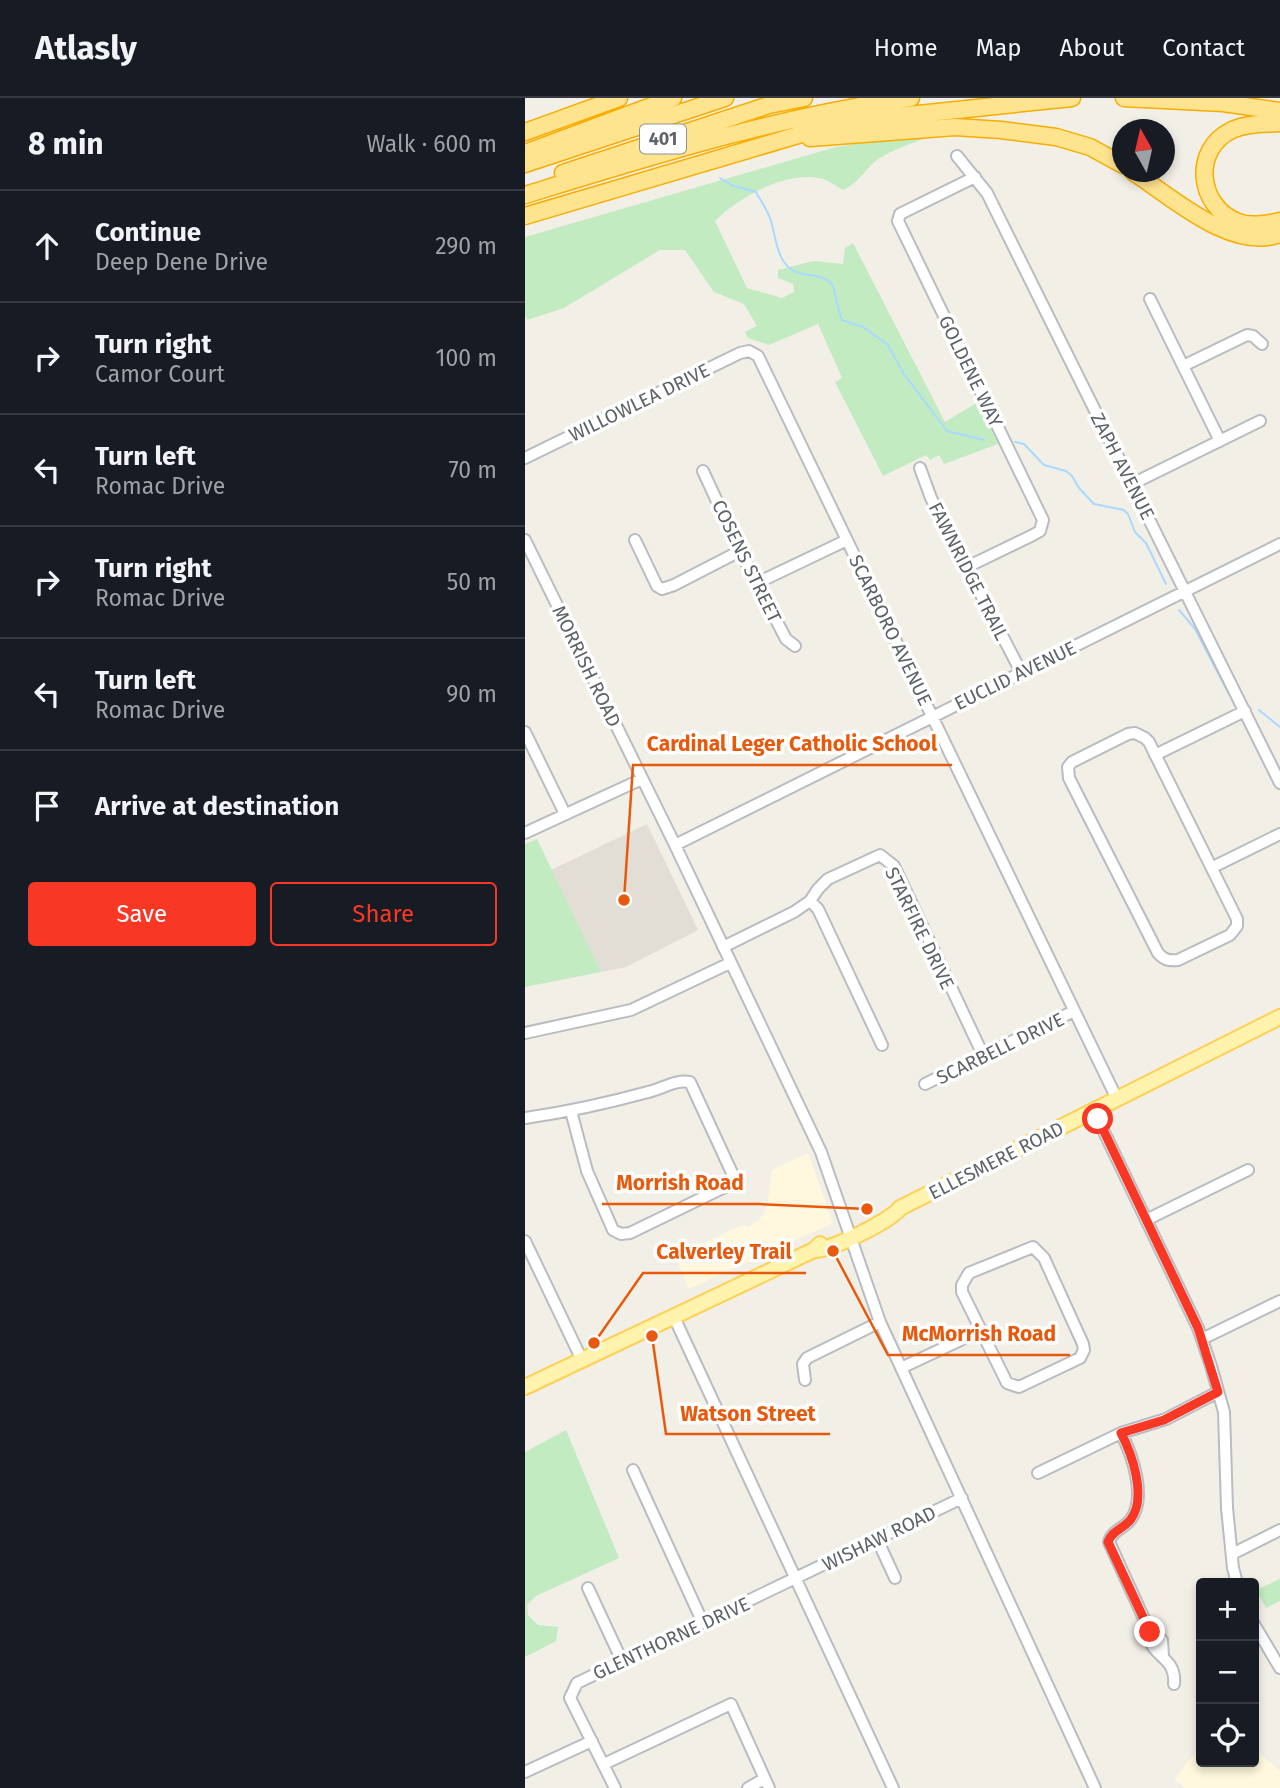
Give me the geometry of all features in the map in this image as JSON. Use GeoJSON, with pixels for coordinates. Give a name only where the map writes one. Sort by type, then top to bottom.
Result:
{"type":"FeatureCollection","features":[{"type":"Feature","properties":{"kind":"highway"},"geometry":{"type":"LineString","coordinates":[[530,129],[595,98]]}},
{"type":"Feature","properties":{"kind":"highway"},"geometry":{"type":"LineString","coordinates":[[530,129],[618,98]]}},
{"type":"Feature","properties":{"kind":"highway"},"geometry":{"type":"LineString","coordinates":[[525,153],[673,98]]}},
{"type":"Feature","properties":{"kind":"highway","name":"401"},"geometry":{"type":"LineString","coordinates":[[525,164],[725,98]]}},
{"type":"Feature","properties":{"kind":"highway","name":"401"},"geometry":{"type":"LineString","coordinates":[[525,188],[585,165],[769,105],[804,98]]}},
{"type":"Feature","properties":{"kind":"highway"},"geometry":{"type":"LineString","coordinates":[[525,195],[761,126],[870,103],[911,98]]}},
{"type":"Feature","properties":{"kind":"highway","name":"401"},"geometry":{"type":"LineString","coordinates":[[525,216],[787,137],[870,119],[1072,98]]}},
{"type":"Feature","properties":{"kind":"highway"},"geometry":{"type":"LineString","coordinates":[[1124,98],[1171,99],[1274,109]]}},
{"type":"Feature","properties":{"kind":"highway"},"geometry":{"type":"LineString","coordinates":[[1244,98],[1274,109]]}},
{"type":"Feature","properties":{"kind":"highway"},"geometry":{"type":"LineString","coordinates":[[1280,123],[1251,125],[1233,130],[1217,140],[1208,152],[1203,171],[1206,190],[1214,206],[1226,215],[1239,223],[1257,225],[1280,221]]}},
{"type":"Feature","properties":{"kind":"highway"},"geometry":{"type":"LineString","coordinates":[[787,137],[820,139],[955,127],[1056,137],[1090,147],[1112,159]]}},
{"type":"Feature","properties":{"kind":"highway"},"geometry":{"type":"LineString","coordinates":[[1148,182],[1217,228],[1245,238],[1280,234]]}},
{"type":"Feature","properties":{"kind":"main road","name":"ELLESMERE ROAD"},"geometry":{"type":"LineString","coordinates":[[525,1387],[814,1250],[822,1251],[849,1233],[896,1214],[900,1208],[1280,1017]]}},
{"type":"Feature","properties":{"kind":"street","name":"ZAPH AVENUE"},"geometry":{"type":"LineString","coordinates":[[957,156],[987,193],[1280,783]]}},
{"type":"Feature","properties":{"kind":"street","name":"GOLDENE WAY"},"geometry":{"type":"LineString","coordinates":[[967,567],[1040,531],[1043,520],[898,221],[900,214],[975,177]]}},
{"type":"Feature","properties":{"kind":"street"},"geometry":{"type":"LineString","coordinates":[[1150,299],[1220,441]]}},
{"type":"Feature","properties":{"kind":"street"},"geometry":{"type":"LineString","coordinates":[[1183,366],[1247,335],[1253,336],[1262,344]]}},
{"type":"Feature","properties":{"kind":"street","name":"WILLOWLEA DRIVE"},"geometry":{"type":"LineString","coordinates":[[525,458],[740,353],[753,352]]}},
{"type":"Feature","properties":{"kind":"street","name":"SCARBORO AVENUE"},"geometry":{"type":"LineString","coordinates":[[753,352],[760,359],[1117,1100]]}},
{"type":"Feature","properties":{"kind":"street"},"geometry":{"type":"LineString","coordinates":[[1132,484],[1261,421]]}},
{"type":"Feature","properties":{"kind":"street","name":"FAWNRIDGE TRAIL"},"geometry":{"type":"LineString","coordinates":[[921,468],[931,498],[1021,672]]}},
{"type":"Feature","properties":{"kind":"street","name":"COSENS STREET"},"geometry":{"type":"LineString","coordinates":[[703,471],[740,551],[786,639],[796,646]]}},
{"type":"Feature","properties":{"kind":"street","name":"MORRISH ROAD"},"geometry":{"type":"LineString","coordinates":[[525,540],[675,845],[821,1152],[880,1322],[1095,1788]]}},
{"type":"Feature","properties":{"kind":"street"},"geometry":{"type":"LineString","coordinates":[[635,540],[657,586],[662,589],[740,551]]}},
{"type":"Feature","properties":{"kind":"street"},"geometry":{"type":"LineString","coordinates":[[757,583],[847,540]]}},
{"type":"Feature","properties":{"kind":"street","name":"EUCLID AVENUE"},"geometry":{"type":"LineString","coordinates":[[675,845],[1280,544]]}},
{"type":"Feature","properties":{"kind":"street"},"geometry":{"type":"LineString","coordinates":[[1155,755],[1245,711]]}},
{"type":"Feature","properties":{"kind":"street"},"geometry":{"type":"LineString","coordinates":[[525,732],[565,814]]}},
{"type":"Feature","properties":{"kind":"street"},"geometry":{"type":"LineString","coordinates":[[1135,733],[1145,738],[1213,867],[1237,919],[1234,931],[1178,961],[1162,958],[1082,806],[1069,778],[1068,767],[1072,762],[1128,734],[1135,733]]}},
{"type":"Feature","properties":{"kind":"street"},"geometry":{"type":"LineString","coordinates":[[525,833],[642,779]]}},
{"type":"Feature","properties":{"kind":"street"},"geometry":{"type":"LineString","coordinates":[[1213,867],[1280,834]]}},
{"type":"Feature","properties":{"kind":"street","name":"STARFIRE DRIVE"},"geometry":{"type":"LineString","coordinates":[[723,947],[795,912],[810,901],[828,879],[880,855],[894,866],[983,1055]]}},
{"type":"Feature","properties":{"kind":"street"},"geometry":{"type":"LineString","coordinates":[[810,901],[818,909],[882,1045]]}},
{"type":"Feature","properties":{"kind":"street"},"geometry":{"type":"LineString","coordinates":[[525,1033],[631,1010],[730,963]]}},
{"type":"Feature","properties":{"kind":"street","name":"SCARBELL DRIVE"},"geometry":{"type":"LineString","coordinates":[[925,1084],[1074,1011]]}},
{"type":"Feature","properties":{"kind":"street"},"geometry":{"type":"LineString","coordinates":[[525,1118],[571,1111],[650,1092],[681,1080],[690,1082],[732,1173],[731,1184],[630,1233],[621,1234],[613,1230],[593,1186],[571,1111]]}},
{"type":"Feature","properties":{"kind":"street"},"geometry":{"type":"LineString","coordinates":[[1094,1111],[1202,1339],[1224,1412],[1232,1554],[1236,1578]]}},
{"type":"Feature","properties":{"kind":"street"},"geometry":{"type":"LineString","coordinates":[[1146,1220],[1248,1170]]}},
{"type":"Feature","properties":{"kind":"street"},"geometry":{"type":"LineString","coordinates":[[525,1241],[582,1360]]}},
{"type":"Feature","properties":{"kind":"street"},"geometry":{"type":"LineString","coordinates":[[1033,1247],[1039,1250],[1044,1258],[1084,1350],[1080,1358],[1019,1387],[1007,1383],[982,1330],[962,1292],[966,1276],[1033,1247]]}},
{"type":"Feature","properties":{"kind":"street"},"geometry":{"type":"LineString","coordinates":[[1202,1339],[1280,1301]]}},
{"type":"Feature","properties":{"kind":"street"},"geometry":{"type":"LineString","coordinates":[[674,1317],[893,1788]]}},
{"type":"Feature","properties":{"kind":"street"},"geometry":{"type":"LineString","coordinates":[[805,1380],[803,1364],[807,1358],[880,1322]]}},
{"type":"Feature","properties":{"kind":"street"},"geometry":{"type":"LineString","coordinates":[[901,1368],[982,1330]]}},
{"type":"Feature","properties":{"kind":"street"},"geometry":{"type":"LineString","coordinates":[[1038,1473],[1121,1433],[1164,1420],[1218,1392]]}},
{"type":"Feature","properties":{"kind":"street"},"geometry":{"type":"LineString","coordinates":[[1121,1433],[1135,1466],[1137,1505],[1131,1520],[1111,1535],[1108,1542],[1150,1632],[1149,1642],[1153,1650],[1163,1656],[1173,1669],[1174,1684]]}},
{"type":"Feature","properties":{"kind":"street"},"geometry":{"type":"LineString","coordinates":[[633,1470],[703,1623]]}},
{"type":"Feature","properties":{"kind":"street","name":"WISHAW ROAD"},"geometry":{"type":"LineString","coordinates":[[797,1579],[962,1498]]}},
{"type":"Feature","properties":{"kind":"street"},"geometry":{"type":"LineString","coordinates":[[1232,1554],[1280,1530]]}},
{"type":"Feature","properties":{"kind":"street"},"geometry":{"type":"LineString","coordinates":[[877,1539],[895,1578]]}},
{"type":"Feature","properties":{"kind":"street","name":"GLENTHORNE DRIVE"},"geometry":{"type":"LineString","coordinates":[[615,1788],[570,1698],[577,1683],[797,1579]]}},
{"type":"Feature","properties":{"kind":"street"},"geometry":{"type":"LineString","coordinates":[[588,1588],[622,1661]]}},
{"type":"Feature","properties":{"kind":"street"},"geometry":{"type":"LineString","coordinates":[[1259,1632],[1280,1668]]}},
{"type":"Feature","properties":{"kind":"street"},"geometry":{"type":"LineString","coordinates":[[604,1764],[731,1704],[766,1784],[748,1788]]}},
{"type":"Feature","properties":{"kind":"street"},"geometry":{"type":"LineString","coordinates":[[525,1772],[592,1741]]}},
{"type":"Feature","properties":{"kind":"shaded area"},"geometry":{"type":"Polygon","coordinates":[[[647,824],[698,930],[626,967],[601,972],[551,870],[647,824]]]}},
{"type":"Feature","properties":{"kind":"shaded area"},"geometry":{"type":"Polygon","coordinates":[[[808,1153],[833,1223],[689,1289],[675,1256],[742,1225],[749,1227],[760,1219],[767,1206],[772,1170],[808,1153]]]}},
{"type":"Feature","properties":{"kind":"shaded area"},"geometry":{"type":"Polygon","coordinates":[[[1196,1752],[1196,1767],[1259,1767],[1259,1752],[1280,1771],[1280,1788],[1185,1788],[1174,1779],[1196,1752]]]}},
{"type":"Feature","properties":{"kind":"green space"},"geometry":{"type":"Polygon","coordinates":[[[956,128],[889,153],[875,161],[855,182],[843,190],[822,179],[791,179],[749,195],[715,221],[747,288],[782,298],[794,292],[793,284],[778,278],[778,270],[814,261],[843,264],[845,248],[853,243],[945,422],[978,402],[998,444],[944,464],[939,455],[930,460],[926,455],[883,476],[835,382],[842,378],[818,324],[769,345],[748,338],[745,332],[757,326],[744,304],[714,292],[685,250],[660,250],[564,308],[527,320],[525,237],[836,147],[956,128]]]}},
{"type":"Feature","properties":{"kind":"green space"},"geometry":{"type":"Polygon","coordinates":[[[537,839],[601,972],[525,987],[525,844],[537,839]]]}},
{"type":"Feature","properties":{"kind":"green space"},"geometry":{"type":"Polygon","coordinates":[[[566,1430],[619,1558],[536,1596],[527,1605],[528,1615],[538,1625],[558,1627],[556,1641],[525,1657],[525,1452],[566,1430]]]}},
{"type":"Feature","properties":{"kind":"green space"},"geometry":{"type":"Polygon","coordinates":[[[1280,1579],[1280,1601],[1266,1608],[1259,1595],[1259,1589],[1280,1579]]]}},
{"type":"Feature","properties":{"kind":"waterway"},"geometry":{"type":"LineString","coordinates":[[720,178],[731,185],[756,192],[770,217],[777,248],[784,262],[801,274],[821,277],[832,284],[842,320],[863,327],[887,344],[904,374],[947,431],[984,440]]}},
{"type":"Feature","properties":{"kind":"waterway"},"geometry":{"type":"LineString","coordinates":[[1015,442],[1024,444],[1044,465],[1066,471],[1094,504],[1124,510],[1135,532],[1146,543],[1166,584]]}},
{"type":"Feature","properties":{"kind":"waterway"},"geometry":{"type":"LineString","coordinates":[[1179,610],[1195,629],[1230,696]]}},
{"type":"Feature","properties":{"kind":"waterway"},"geometry":{"type":"LineString","coordinates":[[1259,710],[1280,727]]}},
{"type":"Feature","properties":{"kind":"place","name":"Cardinal Leger Catholic School"},"geometry":{"type":"Point","coordinates":[624,900]}},
{"type":"Feature","properties":{"kind":"place","name":"Morrish Road"},"geometry":{"type":"Point","coordinates":[867,1209]}},
{"type":"Feature","properties":{"kind":"place","name":"McMorrish Road"},"geometry":{"type":"Point","coordinates":[833,1251]}},
{"type":"Feature","properties":{"kind":"place","name":"Watson Street"},"geometry":{"type":"Point","coordinates":[652,1336]}},
{"type":"Feature","properties":{"kind":"place","name":"Calverley Trail"},"geometry":{"type":"Point","coordinates":[594,1343]}},
{"type":"Feature","properties":{"kind":"route"},"geometry":{"type":"LineString","coordinates":[[1098,1119],[1198,1328],[1218,1392],[1164,1420],[1121,1433],[1135,1466],[1137,1505],[1131,1520],[1111,1535],[1108,1542],[1150,1632]]}}]}
